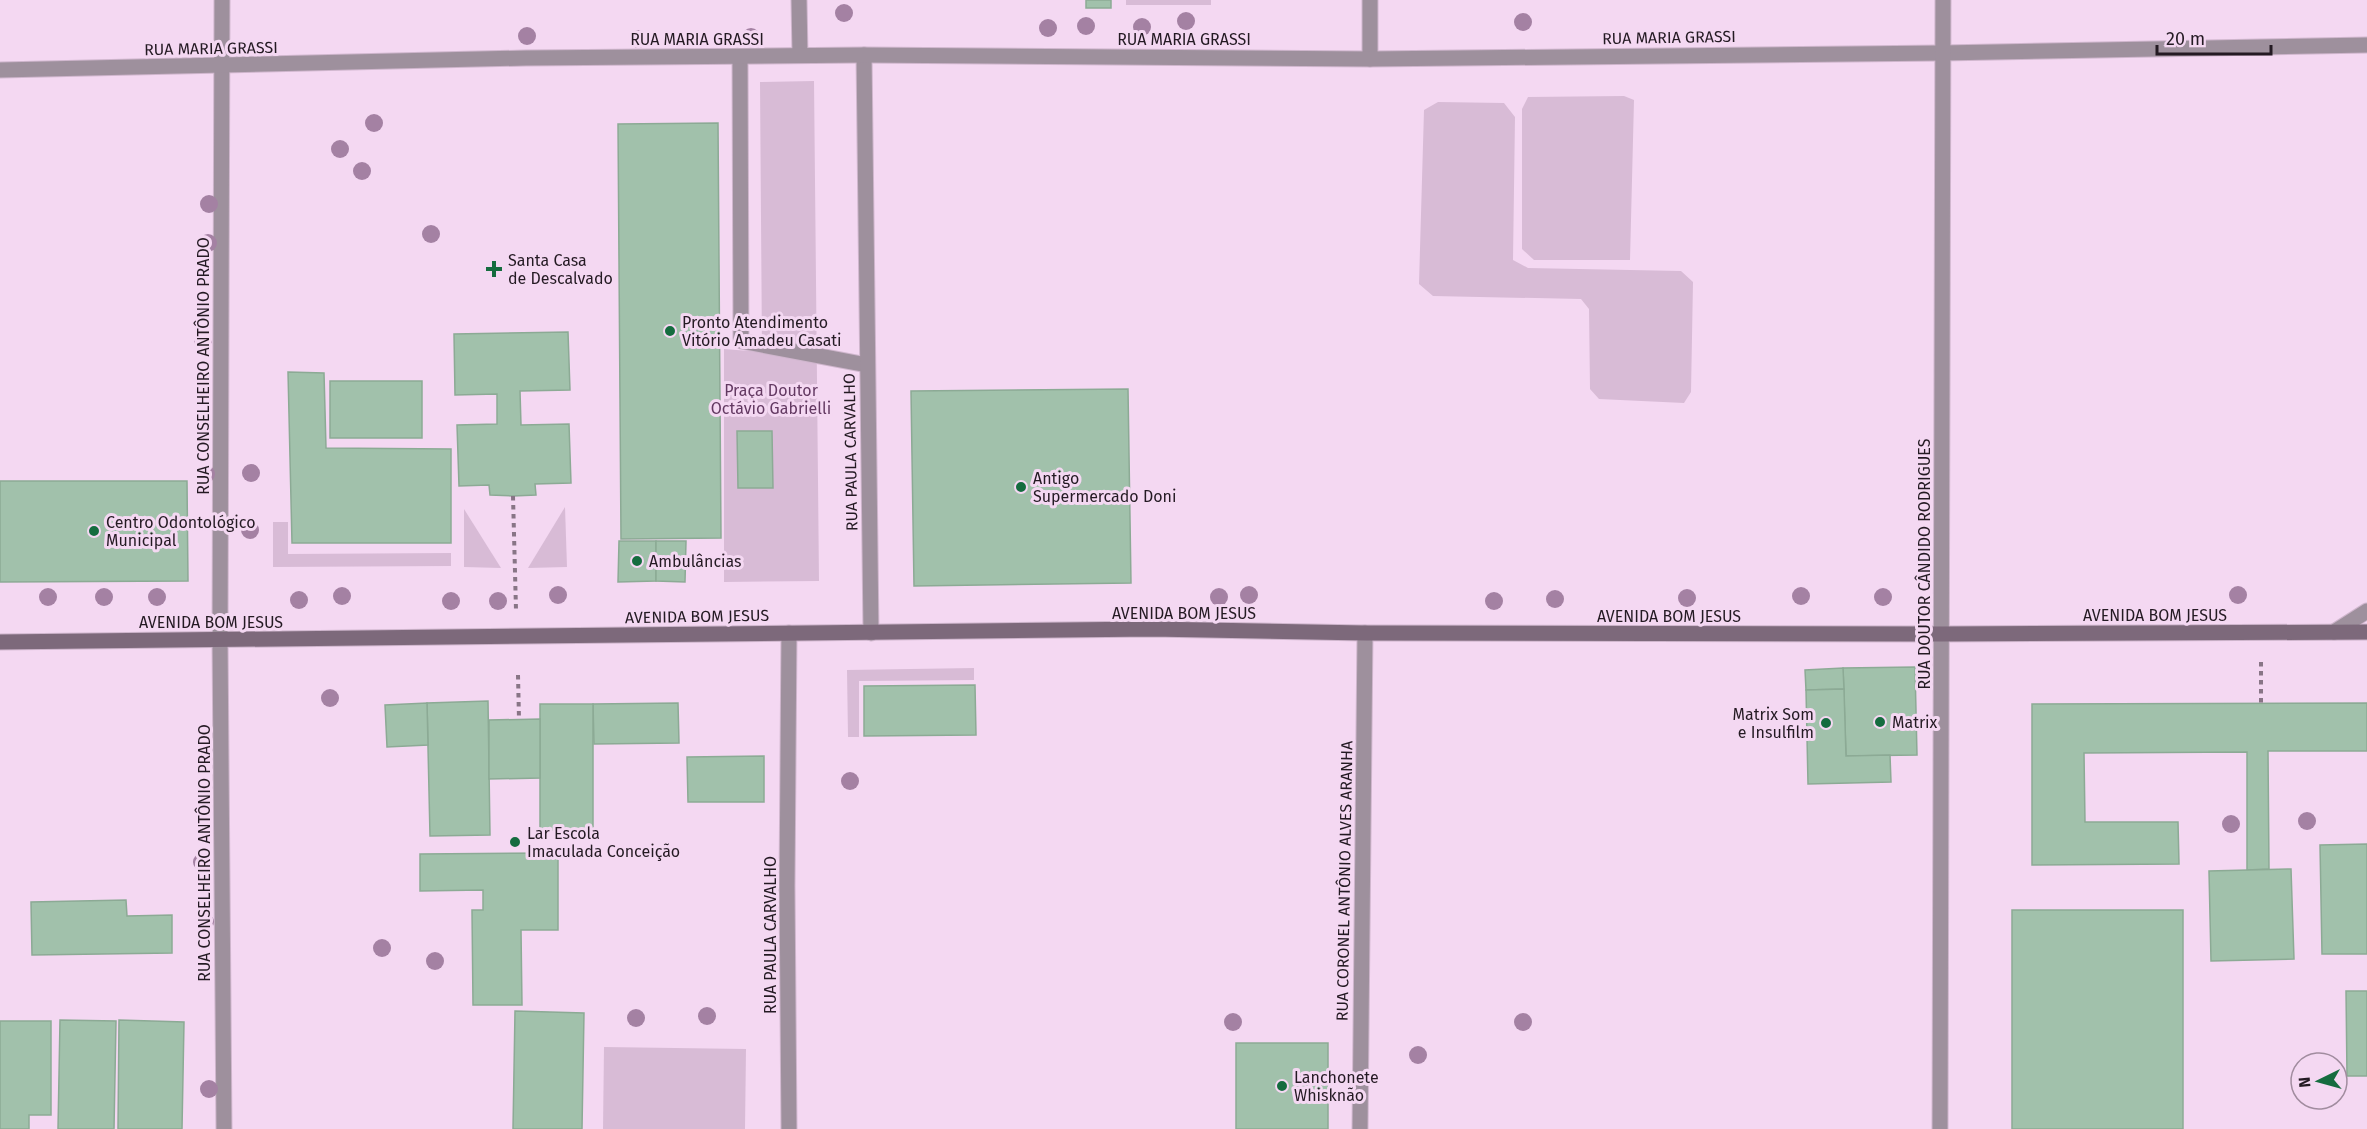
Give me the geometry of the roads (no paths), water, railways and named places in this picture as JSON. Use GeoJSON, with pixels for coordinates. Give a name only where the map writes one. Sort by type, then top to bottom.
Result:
{"type":"FeatureCollection","features":[{"type":"Feature","properties":{"kind":"street","name":"RUA CONSELHEIRO ANTÔNIO PRADO"},"geometry":{"type":"LineString","coordinates":[[222,0],[220,640],[224,1129]]}},
{"type":"Feature","properties":{"kind":"street"},"geometry":{"type":"LineString","coordinates":[[799,0],[800,56]]}},
{"type":"Feature","properties":{"kind":"street"},"geometry":{"type":"LineString","coordinates":[[1370,0],[1370,58]]}},
{"type":"Feature","properties":{"kind":"street","name":"RUA DOUTOR CÂNDIDO RODRIGUES"},"geometry":{"type":"LineString","coordinates":[[1940,1129],[1942,53],[1944,0]]}},
{"type":"Feature","properties":{"kind":"street","name":"RUA MARIA GRASSI"},"geometry":{"type":"LineString","coordinates":[[0,70],[526,58],[864,55],[1370,58],[1942,53],[2367,45]]}},
{"type":"Feature","properties":{"kind":"street","name":"RUA PAULA CARVALHO"},"geometry":{"type":"LineString","coordinates":[[864,55],[871,633]]}},
{"type":"Feature","properties":{"kind":"street"},"geometry":{"type":"LineString","coordinates":[[740,57],[741,341],[867,364]]}},
{"type":"Feature","properties":{"kind":"street"},"geometry":{"type":"LineString","coordinates":[[2334,632],[2367,611]]}},
{"type":"Feature","properties":{"kind":"street","name":"AVENIDA BOM JESUS"},"geometry":{"type":"LineString","coordinates":[[0,642],[516,638],[1152,629],[1365,633],[2367,632]]}},
{"type":"Feature","properties":{"kind":"street","name":"RUA PAULA CARVALHO"},"geometry":{"type":"LineString","coordinates":[[789,633],[787,886],[789,1129]]}},
{"type":"Feature","properties":{"kind":"street","name":"RUA CORONEL ANTÔNIO ALVES ARANHA"},"geometry":{"type":"LineString","coordinates":[[1360,1129],[1365,633]]}},
{"type":"Feature","properties":{"kind":"place","name":"Santa Casa de Descalvado"},"geometry":{"type":"Point","coordinates":[494,269]}},
{"type":"Feature","properties":{"kind":"place","name":"Pronto Atendimento Vitório Amadeu Casati"},"geometry":{"type":"Point","coordinates":[670,331]}},
{"type":"Feature","properties":{"kind":"place","name":"Antigo Supermercado Doni"},"geometry":{"type":"Point","coordinates":[1021,487]}},
{"type":"Feature","properties":{"kind":"place","name":"Centro Odontológico Municipal"},"geometry":{"type":"Point","coordinates":[94,531]}},
{"type":"Feature","properties":{"kind":"place","name":"Ambulâncias"},"geometry":{"type":"Point","coordinates":[637,561]}},
{"type":"Feature","properties":{"kind":"place","name":"Matrix"},"geometry":{"type":"Point","coordinates":[1880,722]}},
{"type":"Feature","properties":{"kind":"place","name":"Matrix Som e Insulfilm"},"geometry":{"type":"Point","coordinates":[1826,723]}},
{"type":"Feature","properties":{"kind":"place","name":"Lar Escola Imaculada Conceição"},"geometry":{"type":"Point","coordinates":[515,842]}},
{"type":"Feature","properties":{"kind":"place","name":"Lanchonete Whisknão"},"geometry":{"type":"Point","coordinates":[1282,1086]}},
{"type":"Feature","properties":{"kind":"park label","name":"Praça Doutor Octávio Gabrielli"},"geometry":{"type":"Point","coordinates":[771,399]}}]}
